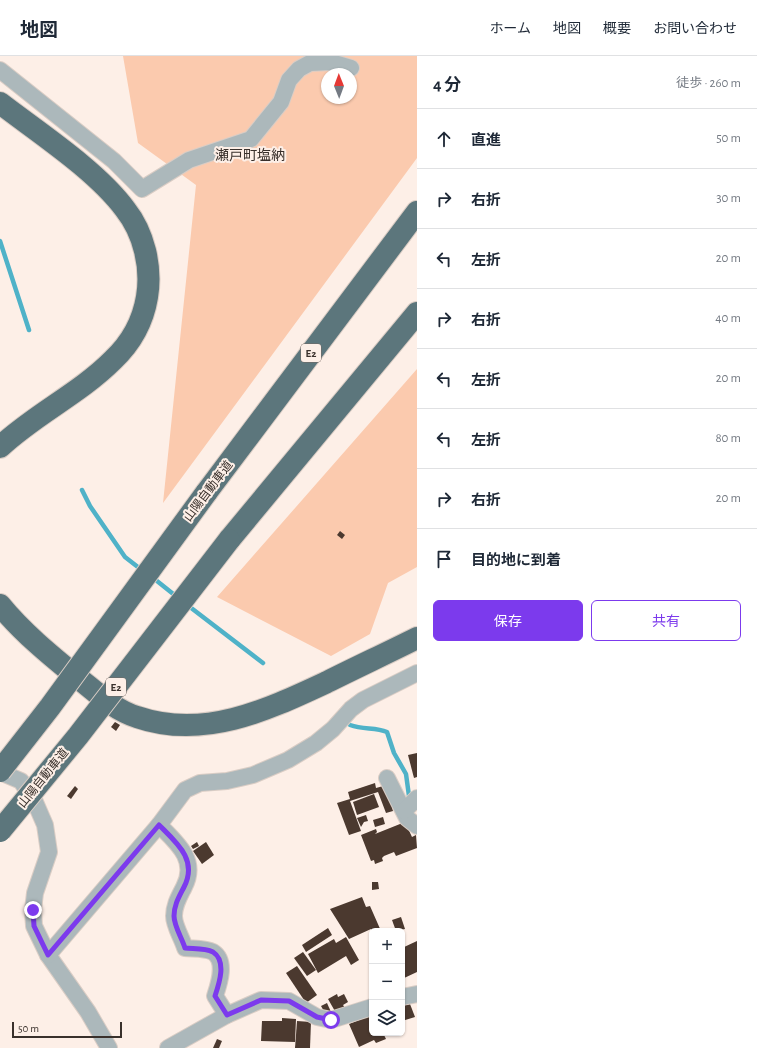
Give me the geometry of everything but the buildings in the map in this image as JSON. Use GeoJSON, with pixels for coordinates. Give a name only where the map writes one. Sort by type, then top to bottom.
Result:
{"type":"FeatureCollection","features":[{"type":"Feature","properties":{"kind":"highway"},"geometry":{"type":"LineString","coordinates":[[0,103],[101,182],[125,209],[139,233],[146,255],[148,262],[149,287],[144,314],[132,338],[115,359],[95,378],[17,431],[0,446]]}},
{"type":"Feature","properties":{"kind":"highway","name":"山陽自動車道"},"geometry":{"type":"LineString","coordinates":[[0,771],[50,707],[206,493],[417,212]]}},
{"type":"Feature","properties":{"kind":"highway","name":"山陽自動車道"},"geometry":{"type":"LineString","coordinates":[[0,831],[78,736],[230,540],[417,313]]}},
{"type":"Feature","properties":{"kind":"highway"},"geometry":{"type":"LineString","coordinates":[[0,605],[49,655],[117,708],[136,717],[159,723],[181,726],[204,725],[229,721],[258,713],[278,705],[417,638]]}},
{"type":"Feature","properties":{"kind":"street"},"geometry":{"type":"LineString","coordinates":[[0,70],[114,161],[142,189],[189,160],[251,139],[280,102],[289,80],[304,66],[310,63],[330,62],[351,68]]}},
{"type":"Feature","properties":{"kind":"street"},"geometry":{"type":"LineString","coordinates":[[48,955],[159,825],[185,790],[200,783],[254,775],[288,760],[316,743],[333,729],[351,709],[363,700],[417,673]]}},
{"type":"Feature","properties":{"kind":"street"},"geometry":{"type":"LineString","coordinates":[[0,771],[21,781],[35,802],[45,825],[49,852],[35,893],[33,910],[34,926],[48,955],[88,1012],[109,1048]]}},
{"type":"Feature","properties":{"kind":"street"},"geometry":{"type":"LineString","coordinates":[[387,778],[407,818],[417,826]]}},
{"type":"Feature","properties":{"kind":"street"},"geometry":{"type":"LineString","coordinates":[[404,811],[417,798]]}},
{"type":"Feature","properties":{"kind":"street"},"geometry":{"type":"LineString","coordinates":[[159,825],[182,849],[189,867],[189,878],[175,904],[174,917],[185,948],[202,949],[213,952],[220,961],[220,979],[215,996],[227,1015]]}},
{"type":"Feature","properties":{"kind":"street"},"geometry":{"type":"LineString","coordinates":[[405,996],[417,994]]}},
{"type":"Feature","properties":{"kind":"street"},"geometry":{"type":"LineString","coordinates":[[168,1048],[227,1015],[261,1000],[289,1001],[317,1017],[331,1020],[369,1007]]}},
{"type":"Feature","properties":{"kind":"shaded area"},"geometry":{"type":"Polygon","coordinates":[[[123,56],[417,56],[417,158],[163,503],[196,185],[138,143],[123,56]]]}},
{"type":"Feature","properties":{"kind":"shaded area"},"geometry":{"type":"Polygon","coordinates":[[[417,369],[417,567],[388,583],[370,634],[331,656],[217,597],[417,369]]]}},
{"type":"Feature","properties":{"kind":"waterway"},"geometry":{"type":"LineString","coordinates":[[0,241],[29,330]]}},
{"type":"Feature","properties":{"kind":"waterway"},"geometry":{"type":"LineString","coordinates":[[82,490],[90,506],[125,557],[143,571]]}},
{"type":"Feature","properties":{"kind":"waterway"},"geometry":{"type":"LineString","coordinates":[[152,577],[177,597]]}},
{"type":"Feature","properties":{"kind":"waterway"},"geometry":{"type":"LineString","coordinates":[[186,604],[263,663]]}},
{"type":"Feature","properties":{"kind":"waterway"},"geometry":{"type":"LineString","coordinates":[[350,725],[387,732],[394,753],[406,774],[409,796]]}},
{"type":"Feature","properties":{"kind":"district","name":"瀬戸町塩納"},"geometry":{"type":"Point","coordinates":[250,156]}},
{"type":"Feature","properties":{"kind":"route"},"geometry":{"type":"LineString","coordinates":[[33,910],[34,926],[48,955],[159,825],[182,849],[189,867],[189,878],[175,904],[174,917],[185,948],[202,949],[213,952],[220,961],[220,979],[215,996],[227,1015],[261,1000],[289,1001],[317,1017],[331,1020]]}}]}
